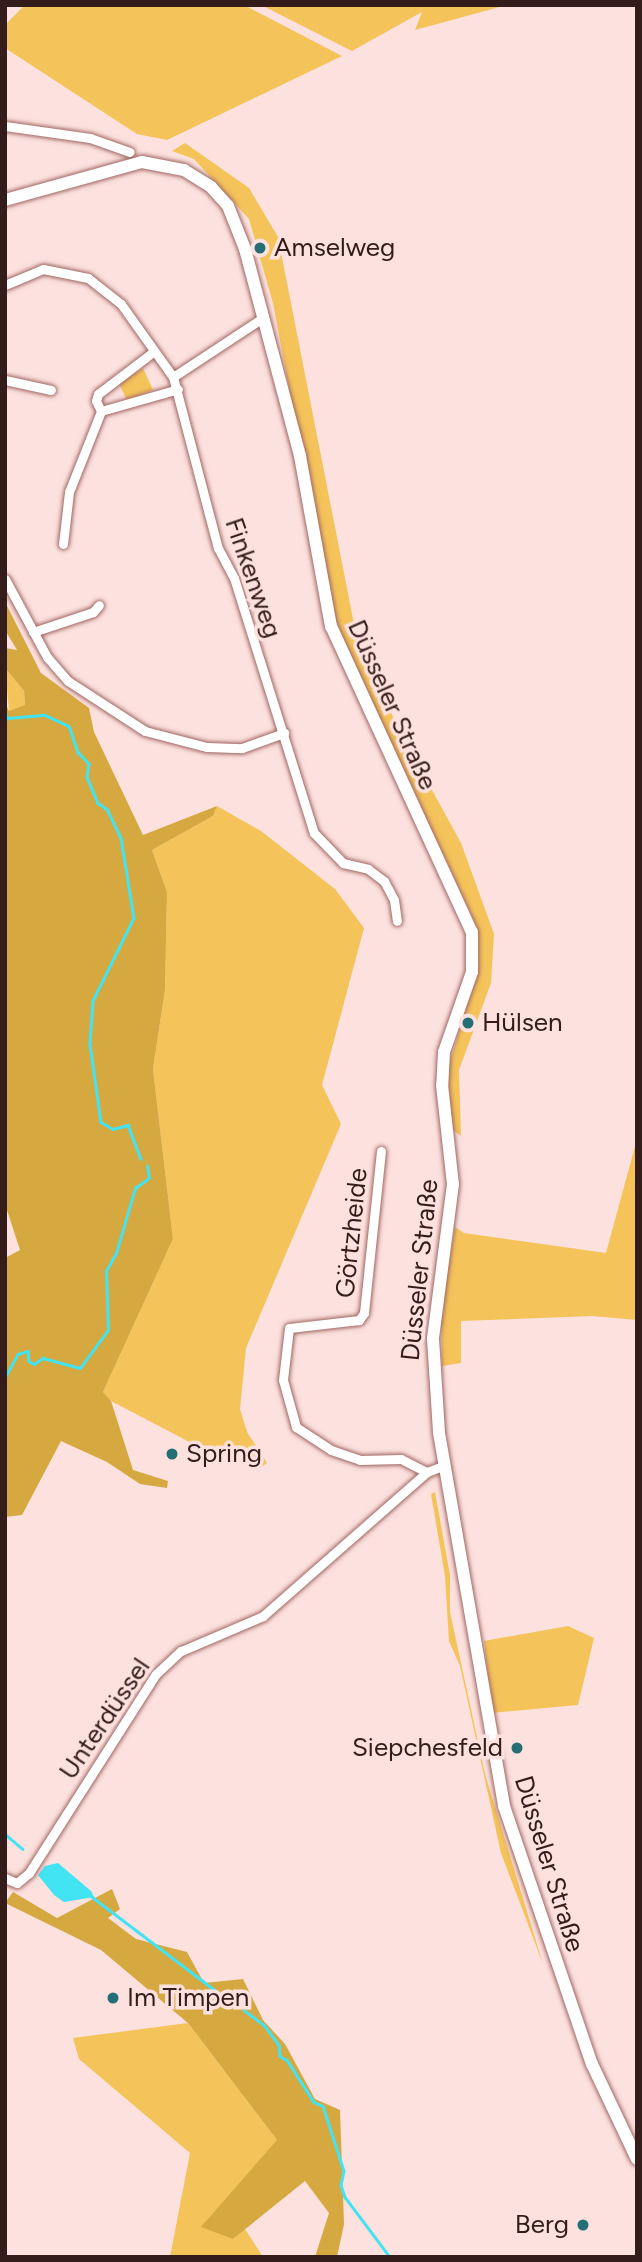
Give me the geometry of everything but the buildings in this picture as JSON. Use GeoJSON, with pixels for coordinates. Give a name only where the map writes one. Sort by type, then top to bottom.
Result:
{"type":"FeatureCollection","features":[{"type":"Feature","properties":{"kind":"main road","name":"Düsseler Straße"},"geometry":{"type":"LineString","coordinates":[[5,200],[142,162],[184,170],[211,187],[233,214],[264,317],[300,456],[331,626],[472,932],[472,972],[444,1052],[442,1085],[453,1184],[433,1339],[443,1466],[504,1806],[592,2064],[637,2159]]}},
{"type":"Feature","properties":{"kind":"street"},"geometry":{"type":"LineString","coordinates":[[5,126],[90,138],[130,152]]}},
{"type":"Feature","properties":{"kind":"street","name":"Finkenweg"},"geometry":{"type":"LineString","coordinates":[[5,285],[43,269],[88,278],[121,304],[173,377],[218,548],[234,578],[314,833],[344,863],[368,869],[384,881],[394,900],[397,921]]}},
{"type":"Feature","properties":{"kind":"street"},"geometry":{"type":"LineString","coordinates":[[173,377],[264,317]]}},
{"type":"Feature","properties":{"kind":"street"},"geometry":{"type":"LineString","coordinates":[[102,411],[96,401],[98,394],[153,352]]}},
{"type":"Feature","properties":{"kind":"street"},"geometry":{"type":"LineString","coordinates":[[5,380],[51,390]]}},
{"type":"Feature","properties":{"kind":"street"},"geometry":{"type":"LineString","coordinates":[[102,411],[178,389]]}},
{"type":"Feature","properties":{"kind":"street"},"geometry":{"type":"LineString","coordinates":[[63,544],[69,492],[102,411]]}},
{"type":"Feature","properties":{"kind":"street"},"geometry":{"type":"LineString","coordinates":[[5,579],[33,632],[68,681],[145,730],[207,747],[242,748],[284,733]]}},
{"type":"Feature","properties":{"kind":"street"},"geometry":{"type":"LineString","coordinates":[[33,632],[93,612],[100,605]]}},
{"type":"Feature","properties":{"kind":"street","name":"Görtzheide"},"geometry":{"type":"LineString","coordinates":[[381,1150],[364,1313],[359,1320],[289,1328],[283,1380],[296,1427],[331,1450],[360,1460],[401,1459],[427,1472]]}},
{"type":"Feature","properties":{"kind":"street"},"geometry":{"type":"LineString","coordinates":[[427,1472],[443,1466]]}},
{"type":"Feature","properties":{"kind":"street","name":"Unterdüssel"},"geometry":{"type":"LineString","coordinates":[[5,1878],[17,1883],[29,1873],[156,1674],[181,1651],[263,1616],[427,1472]]}},
{"type":"Feature","properties":{"kind":"shaded area"},"geometry":{"type":"Polygon","coordinates":[[[25,5],[244,5],[342,56],[167,140],[137,134],[5,48],[5,25],[25,5]]]}},
{"type":"Feature","properties":{"kind":"shaded area"},"geometry":{"type":"Polygon","coordinates":[[[261,5],[507,5],[415,30],[422,12],[352,51],[261,5]]]}},
{"type":"Feature","properties":{"kind":"shaded area"},"geometry":{"type":"Polygon","coordinates":[[[185,143],[249,188],[278,237],[355,629],[397,726],[461,843],[494,934],[491,983],[459,1070],[461,1136],[452,1129],[448,1069],[479,964],[472,916],[340,634],[324,574],[273,303],[249,219],[194,159],[172,151],[185,143]]]}},
{"type":"Feature","properties":{"kind":"shaded area"},"geometry":{"type":"Polygon","coordinates":[[[143,368],[153,390],[127,400],[119,384],[143,368]]]}},
{"type":"Feature","properties":{"kind":"shaded area"},"geometry":{"type":"Polygon","coordinates":[[[5,602],[41,673],[89,708],[94,732],[143,835],[217,806],[213,816],[152,850],[167,892],[165,990],[153,1069],[173,1239],[103,1392],[111,1401],[133,1470],[168,1481],[167,1488],[140,1484],[107,1462],[61,1441],[22,1515],[5,1517],[5,1258],[20,1250],[5,1204],[5,703],[9,711],[25,705],[24,691],[5,668],[5,648],[17,650],[5,630],[5,602]]]}},
{"type":"Feature","properties":{"kind":"shaded area"},"geometry":{"type":"Polygon","coordinates":[[[5,668],[24,691],[25,706],[9,711],[5,668]]]}},
{"type":"Feature","properties":{"kind":"shaded area"},"geometry":{"type":"Polygon","coordinates":[[[217,806],[261,831],[335,889],[364,928],[322,1085],[341,1124],[246,1348],[240,1409],[247,1432],[267,1463],[260,1468],[201,1448],[111,1401],[103,1392],[173,1239],[153,1069],[165,990],[167,892],[152,850],[213,816],[217,806]]]}},
{"type":"Feature","properties":{"kind":"shaded area"},"geometry":{"type":"Polygon","coordinates":[[[637,1139],[637,1320],[592,1316],[461,1321],[461,1363],[442,1366],[441,1309],[455,1227],[464,1233],[606,1253],[637,1139]]]}},
{"type":"Feature","properties":{"kind":"shaded area"},"geometry":{"type":"Polygon","coordinates":[[[435,1492],[450,1575],[450,1612],[485,1774],[543,1964],[501,1853],[460,1666],[449,1641],[445,1576],[431,1494],[435,1492]]]}},
{"type":"Feature","properties":{"kind":"shaded area"},"geometry":{"type":"Polygon","coordinates":[[[568,1626],[594,1638],[578,1705],[492,1713],[484,1641],[568,1626]]]}},
{"type":"Feature","properties":{"kind":"shaded area"},"geometry":{"type":"Polygon","coordinates":[[[112,1889],[120,1909],[108,1918],[136,1939],[187,1952],[204,1983],[243,1979],[263,2020],[285,2044],[315,2099],[340,2110],[344,2224],[337,2257],[315,2257],[329,2213],[305,2181],[233,2239],[201,2227],[277,2140],[188,2023],[101,1950],[5,1903],[13,1892],[57,1918],[112,1889]]]}},
{"type":"Feature","properties":{"kind":"shaded area"},"geometry":{"type":"Polygon","coordinates":[[[188,2023],[277,2140],[233,2239],[245,2229],[263,2257],[170,2257],[190,2153],[79,2059],[73,2038],[188,2023]]]}},
{"type":"Feature","properties":{"kind":"water"},"geometry":{"type":"Polygon","coordinates":[[[58,1863],[91,1891],[94,1897],[64,1902],[54,1895],[38,1875],[45,1866],[58,1863]]]}},
{"type":"Feature","properties":{"kind":"waterway"},"geometry":{"type":"LineString","coordinates":[[5,713],[8,718],[45,715],[69,726],[78,752],[89,764],[87,777],[98,803],[107,809],[121,838],[134,918],[93,1001],[90,1044],[101,1122],[113,1129],[128,1125],[141,1159]]}},
{"type":"Feature","properties":{"kind":"waterway"},"geometry":{"type":"LineString","coordinates":[[5,1377],[18,1354],[28,1351],[29,1361],[34,1364],[43,1358],[80,1368],[108,1330],[106,1271],[116,1253],[135,1188],[149,1178],[147,1166]]}},
{"type":"Feature","properties":{"kind":"waterway"},"geometry":{"type":"LineString","coordinates":[[5,1834],[23,1849]]}},
{"type":"Feature","properties":{"kind":"waterway"},"geometry":{"type":"LineString","coordinates":[[91,1896],[224,1997]]}},
{"type":"Feature","properties":{"kind":"waterway"},"geometry":{"type":"LineString","coordinates":[[244,2010],[265,2026],[279,2045],[280,2056],[287,2060],[314,2102],[323,2106],[344,2171],[341,2185],[345,2197],[390,2257]]}},
{"type":"Feature","properties":{"kind":"place","name":"Amselweg"},"geometry":{"type":"Point","coordinates":[260,248]}},
{"type":"Feature","properties":{"kind":"place","name":"Hülsen"},"geometry":{"type":"Point","coordinates":[468,1023]}},
{"type":"Feature","properties":{"kind":"place","name":"Spring"},"geometry":{"type":"Point","coordinates":[172,1454]}},
{"type":"Feature","properties":{"kind":"place","name":"Siepchesfeld"},"geometry":{"type":"Point","coordinates":[517,1748]}},
{"type":"Feature","properties":{"kind":"place","name":"Im Timpen"},"geometry":{"type":"Point","coordinates":[113,1998]}},
{"type":"Feature","properties":{"kind":"place","name":"Berg"},"geometry":{"type":"Point","coordinates":[583,2225]}}]}
